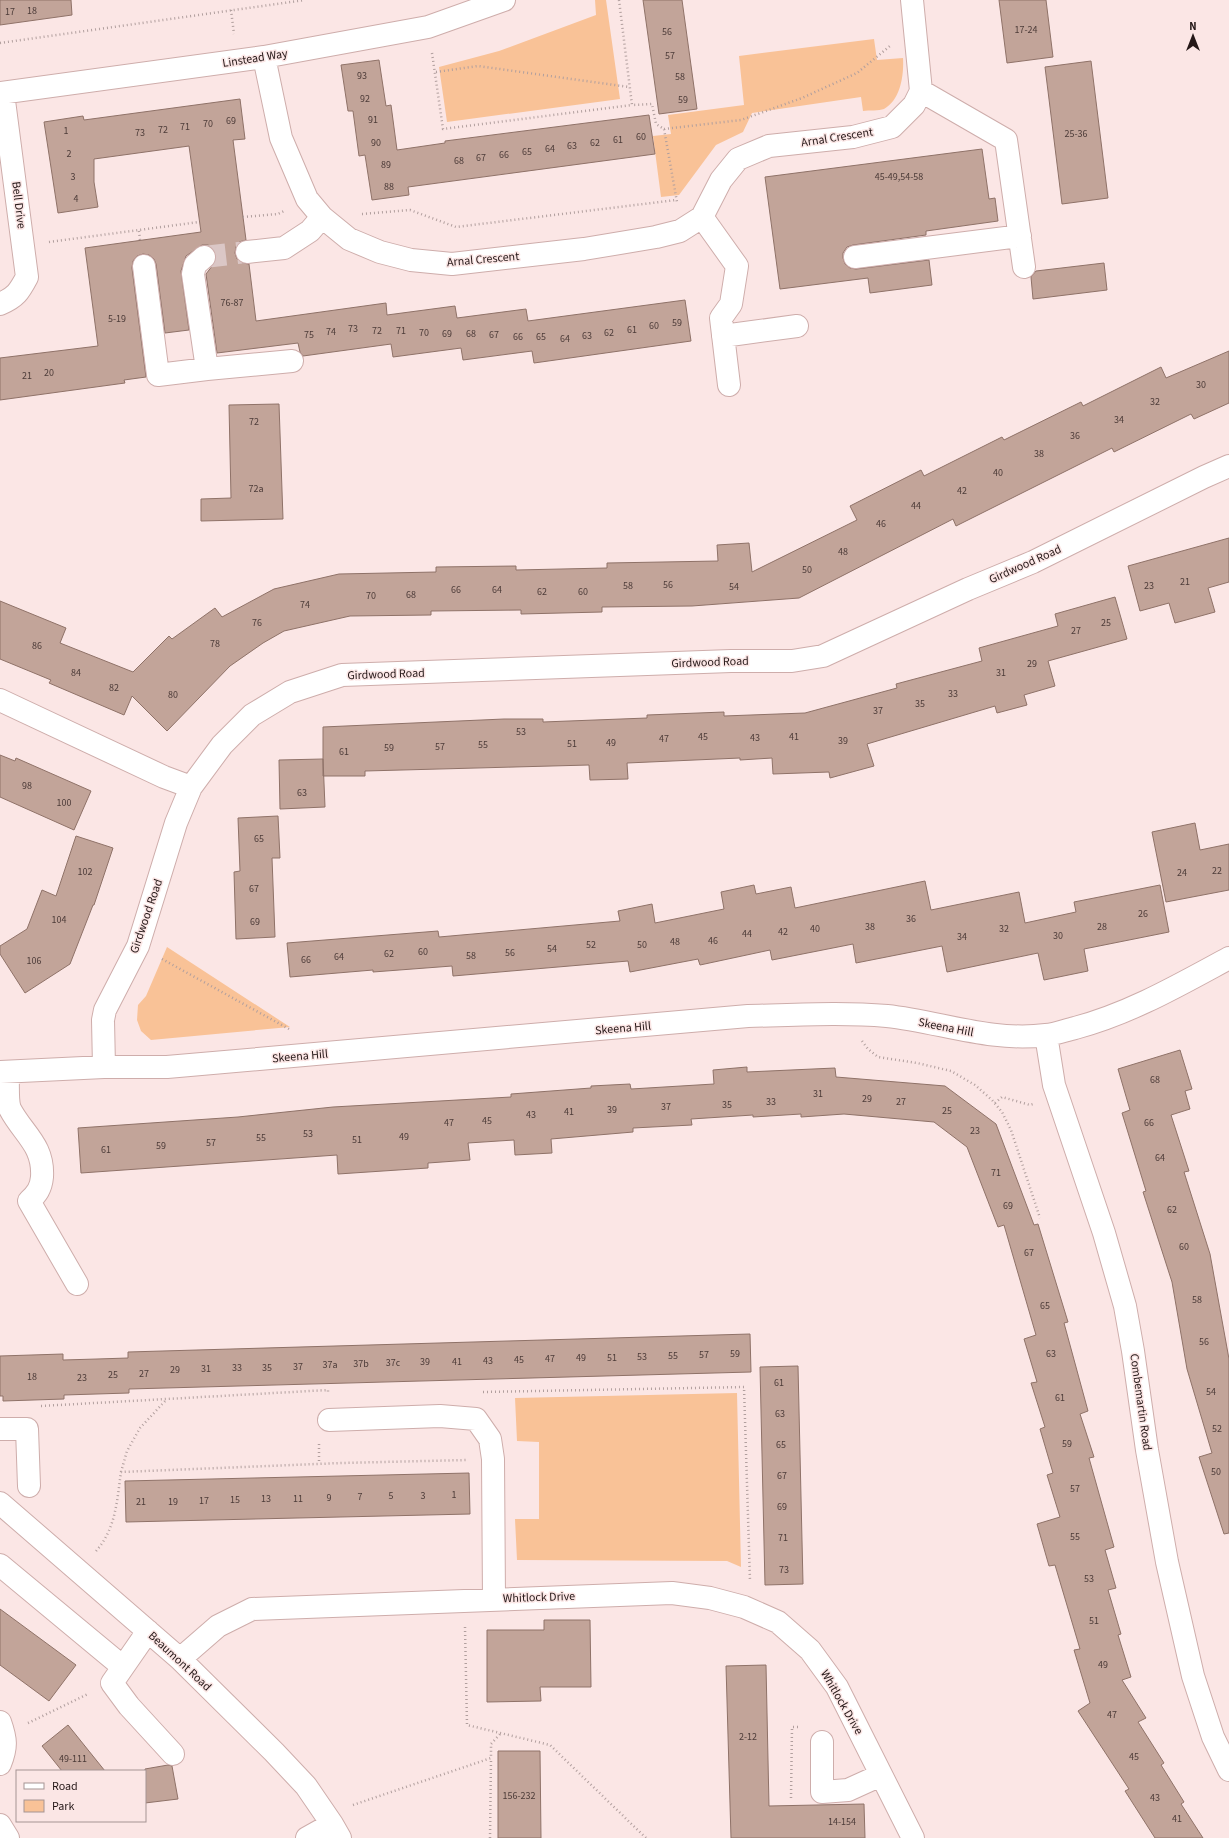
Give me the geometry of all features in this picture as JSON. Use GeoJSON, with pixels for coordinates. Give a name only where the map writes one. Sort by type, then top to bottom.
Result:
{"type":"FeatureCollection","features":[{"type":"Feature","properties":{"kind":"street","name":"Linstead Way"},"geometry":{"type":"LineString","coordinates":[[2,93],[264,57],[428,27],[504,0]]}},
{"type":"Feature","properties":{"kind":"street"},"geometry":{"type":"LineString","coordinates":[[912,0],[916,28],[921,91],[1006,140],[1024,267]]}},
{"type":"Feature","properties":{"kind":"street","name":"Arnal Crescent"},"geometry":{"type":"LineString","coordinates":[[264,57],[281,138],[307,199],[322,217],[349,239],[380,252],[411,260],[452,264],[584,249],[656,237],[680,231],[702,216],[722,180],[738,159],[768,146],[853,137],[892,127],[914,105],[921,91]]}},
{"type":"Feature","properties":{"kind":"street","name":"Bell Drive"},"geometry":{"type":"LineString","coordinates":[[0,304],[12,299],[19,291],[27,277],[24,245],[2,93]]}},
{"type":"Feature","properties":{"kind":"street"},"geometry":{"type":"LineString","coordinates":[[702,216],[737,266],[731,304],[721,318],[729,385]]}},
{"type":"Feature","properties":{"kind":"street"},"geometry":{"type":"LineString","coordinates":[[248,252],[284,248],[310,231],[322,217]]}},
{"type":"Feature","properties":{"kind":"street"},"geometry":{"type":"LineString","coordinates":[[855,257],[1020,236]]}},
{"type":"Feature","properties":{"kind":"street"},"geometry":{"type":"LineString","coordinates":[[204,257],[195,265],[193,274],[207,369]]}},
{"type":"Feature","properties":{"kind":"street"},"geometry":{"type":"LineString","coordinates":[[144,266],[158,375],[292,361]]}},
{"type":"Feature","properties":{"kind":"street"},"geometry":{"type":"LineString","coordinates":[[723,336],[797,326]]}},
{"type":"Feature","properties":{"kind":"street","name":"Girdwood Road"},"geometry":{"type":"LineString","coordinates":[[104,1068],[103,1020],[105,1010],[138,946],[176,823],[191,787],[222,745],[252,715],[290,692],[342,675],[810,659],[823,656],[968,589],[1033,562],[1229,466]]}},
{"type":"Feature","properties":{"kind":"street"},"geometry":{"type":"LineString","coordinates":[[0,700],[164,777],[191,787]]}},
{"type":"Feature","properties":{"kind":"street","name":"Skeena Hill"},"geometry":{"type":"LineString","coordinates":[[4,1072],[167,1067],[264,1060],[748,1016],[887,1016],[997,1036],[1046,1035],[1103,1020],[1139,1005],[1229,958]]}},
{"type":"Feature","properties":{"kind":"street","name":"Combemartin Road"},"geometry":{"type":"LineString","coordinates":[[1046,1035],[1054,1085],[1104,1233],[1125,1306],[1141,1395],[1147,1450],[1167,1562],[1193,1676],[1213,1737],[1229,1770]]}},
{"type":"Feature","properties":{"kind":"street"},"geometry":{"type":"LineString","coordinates":[[4,1072],[9,1108],[35,1145],[41,1157],[41,1184],[37,1194],[30,1200],[78,1284]]}},
{"type":"Feature","properties":{"kind":"street","name":"Whitlock Drive"},"geometry":{"type":"LineString","coordinates":[[329,1420],[440,1416],[476,1419],[490,1440],[493,1459],[494,1599]]}},
{"type":"Feature","properties":{"kind":"street"},"geometry":{"type":"LineString","coordinates":[[0,1429],[27,1429],[29,1486]]}},
{"type":"Feature","properties":{"kind":"street","name":"Beaumont Road"},"geometry":{"type":"LineString","coordinates":[[0,1503],[180,1659],[274,1752],[306,1786],[332,1825]]}},
{"type":"Feature","properties":{"kind":"street"},"geometry":{"type":"LineString","coordinates":[[0,1565],[117,1675],[129,1706],[172,1754]]}},
{"type":"Feature","properties":{"kind":"street","name":"Whitlock Drive"},"geometry":{"type":"LineString","coordinates":[[180,1659],[218,1626],[252,1609],[672,1593],[710,1598],[744,1607],[778,1622],[810,1650],[837,1688],[913,1838]]}},
{"type":"Feature","properties":{"kind":"street"},"geometry":{"type":"LineString","coordinates":[[117,1675],[148,1631]]}},
{"type":"Feature","properties":{"kind":"street"},"geometry":{"type":"LineString","coordinates":[[0,1764],[5,1751],[2,1728]]}},
{"type":"Feature","properties":{"kind":"street"},"geometry":{"type":"LineString","coordinates":[[822,1742],[822,1792],[848,1790],[881,1775]]}},
{"type":"Feature","properties":{"kind":"street"},"geometry":{"type":"LineString","coordinates":[[0,1825],[8,1838]]}},
{"type":"Feature","properties":{"kind":"street"},"geometry":{"type":"LineString","coordinates":[[307,1838],[332,1825]]}},
{"type":"Feature","properties":{"kind":"path"},"geometry":{"type":"LineString","coordinates":[[0,42],[305,0]]}},
{"type":"Feature","properties":{"kind":"path"},"geometry":{"type":"LineString","coordinates":[[619,0],[632,105]]}},
{"type":"Feature","properties":{"kind":"path"},"geometry":{"type":"LineString","coordinates":[[231,10],[234,35]]}},
{"type":"Feature","properties":{"kind":"path"},"geometry":{"type":"LineString","coordinates":[[428,27],[436,72],[443,129],[632,105],[652,104],[656,124],[664,129],[741,120],[802,98],[857,74],[881,51],[916,28]]}},
{"type":"Feature","properties":{"kind":"path"},"geometry":{"type":"LineString","coordinates":[[436,72],[478,66],[629,87]]}},
{"type":"Feature","properties":{"kind":"path"},"geometry":{"type":"LineString","coordinates":[[664,129],[677,200],[680,231]]}},
{"type":"Feature","properties":{"kind":"path"},"geometry":{"type":"LineString","coordinates":[[243,216],[278,214],[307,199]]}},
{"type":"Feature","properties":{"kind":"path"},"geometry":{"type":"LineString","coordinates":[[322,217],[410,210],[456,227],[677,200]]}},
{"type":"Feature","properties":{"kind":"path"},"geometry":{"type":"LineString","coordinates":[[24,245],[199,222]]}},
{"type":"Feature","properties":{"kind":"path"},"geometry":{"type":"LineString","coordinates":[[138,946],[291,1030]]}},
{"type":"Feature","properties":{"kind":"path"},"geometry":{"type":"LineString","coordinates":[[858,1015],[859,1035],[868,1049],[878,1057],[917,1063],[951,1071],[975,1085],[995,1103],[1002,1112],[1011,1130],[1040,1218]]}},
{"type":"Feature","properties":{"kind":"path"},"geometry":{"type":"LineString","coordinates":[[995,1103],[1002,1097],[1030,1105]]}},
{"type":"Feature","properties":{"kind":"path"},"geometry":{"type":"LineString","coordinates":[[477,1393],[744,1387],[750,1589],[744,1607]]}},
{"type":"Feature","properties":{"kind":"path"},"geometry":{"type":"LineString","coordinates":[[40,1406],[328,1390],[329,1420]]}},
{"type":"Feature","properties":{"kind":"path"},"geometry":{"type":"LineString","coordinates":[[78,1570],[98,1549],[113,1522],[121,1472],[127,1450],[140,1428],[167,1399]]}},
{"type":"Feature","properties":{"kind":"path"},"geometry":{"type":"LineString","coordinates":[[121,1472],[341,1463],[493,1459]]}},
{"type":"Feature","properties":{"kind":"path"},"geometry":{"type":"LineString","coordinates":[[464,1600],[467,1725],[550,1745],[646,1838]]}},
{"type":"Feature","properties":{"kind":"path"},"geometry":{"type":"LineString","coordinates":[[2,1728],[117,1675]]}},
{"type":"Feature","properties":{"kind":"path"},"geometry":{"type":"LineString","coordinates":[[490,1838],[491,1744],[501,1733]]}},
{"type":"Feature","properties":{"kind":"path"},"geometry":{"type":"LineString","coordinates":[[332,1825],[491,1758]]}},
{"type":"Feature","properties":{"kind":"green space"},"geometry":{"type":"Polygon","coordinates":[[[595,0],[606,0],[620,99],[447,122],[439,67],[499,51],[596,15],[595,0]]]}},
{"type":"Feature","properties":{"kind":"green space"},"geometry":{"type":"Polygon","coordinates":[[[874,39],[877,60],[903,58],[902,79],[898,93],[890,105],[882,110],[863,111],[861,97],[752,113],[743,132],[716,145],[679,195],[661,197],[653,136],[671,134],[668,115],[744,105],[739,56],[874,39]]]}},
{"type":"Feature","properties":{"kind":"green space"},"geometry":{"type":"Polygon","coordinates":[[[167,947],[290,1027],[151,1040],[141,1031],[137,1020],[138,1005],[146,996],[167,947]]]}},
{"type":"Feature","properties":{"kind":"green space"},"geometry":{"type":"Polygon","coordinates":[[[737,1393],[741,1567],[727,1561],[517,1560],[515,1519],[539,1519],[539,1442],[517,1441],[515,1398],[737,1393]]]}},
{"type":"Feature","properties":{"kind":"building"},"geometry":{"type":"Polygon","coordinates":[[[0,0],[71,0],[72,15],[0,25],[0,0]]]}},
{"type":"Feature","properties":{"kind":"building"},"geometry":{"type":"Polygon","coordinates":[[[643,0],[682,0],[697,109],[659,114],[643,0]]]}},
{"type":"Feature","properties":{"kind":"building"},"geometry":{"type":"Polygon","coordinates":[[[999,0],[1046,0],[1053,57],[1007,63],[999,0]]]}},
{"type":"Feature","properties":{"kind":"building"},"geometry":{"type":"Polygon","coordinates":[[[379,60],[386,106],[391,105],[397,150],[445,143],[445,141],[649,115],[655,154],[408,187],[409,195],[372,200],[365,155],[359,156],[353,111],[348,111],[341,65],[379,60]]]}},
{"type":"Feature","properties":{"kind":"building"},"geometry":{"type":"Polygon","coordinates":[[[1091,61],[1108,198],[1062,204],[1045,67],[1091,61]]]}},
{"type":"Feature","properties":{"kind":"building"},"geometry":{"type":"Polygon","coordinates":[[[240,99],[245,139],[233,140],[246,240],[239,242],[235,253],[237,259],[242,263],[249,264],[256,321],[386,303],[387,315],[455,306],[457,318],[526,309],[528,321],[685,300],[691,341],[534,363],[532,351],[463,360],[461,348],[393,357],[391,344],[303,356],[300,352],[298,343],[217,353],[206,274],[216,261],[216,255],[213,248],[208,245],[202,245],[186,256],[181,271],[189,330],[165,333],[156,264],[154,259],[149,255],[143,254],[137,256],[133,261],[132,268],[146,377],[124,380],[125,383],[0,400],[0,358],[98,346],[85,248],[201,232],[189,146],[94,159],[94,182],[98,207],[58,213],[44,122],[83,116],[84,120],[240,99]]]}},
{"type":"Feature","properties":{"kind":"building"},"geometry":{"type":"Polygon","coordinates":[[[982,149],[989,199],[995,198],[998,221],[926,231],[926,235],[853,245],[847,247],[843,253],[845,264],[850,268],[856,269],[929,260],[932,285],[870,293],[868,278],[780,289],[765,177],[982,149]]]}},
{"type":"Feature","properties":{"kind":"building"},"geometry":{"type":"Polygon","coordinates":[[[1104,263],[1107,290],[1033,299],[1031,277],[1036,271],[1104,263]]]}},
{"type":"Feature","properties":{"kind":"building"},"geometry":{"type":"Polygon","coordinates":[[[1229,351],[1229,403],[1194,419],[1191,414],[1114,452],[1112,448],[956,526],[953,519],[799,598],[692,606],[602,607],[602,612],[521,614],[521,610],[431,611],[431,615],[350,616],[284,631],[263,643],[230,666],[167,731],[132,696],[124,715],[49,683],[51,680],[0,659],[0,601],[66,628],[60,643],[133,672],[169,636],[172,639],[215,608],[222,617],[274,589],[339,574],[436,572],[436,567],[516,566],[516,570],[607,568],[607,563],[718,561],[717,545],[749,543],[752,572],[857,520],[850,506],[921,470],[924,476],[1002,437],[1004,440],[1081,402],[1083,406],[1161,367],[1166,378],[1229,351]]]}},
{"type":"Feature","properties":{"kind":"building"},"geometry":{"type":"Polygon","coordinates":[[[279,404],[283,519],[201,521],[201,499],[231,498],[229,405],[279,404]]]}},
{"type":"Feature","properties":{"kind":"building"},"geometry":{"type":"Polygon","coordinates":[[[1229,538],[1229,582],[1208,588],[1215,612],[1175,623],[1169,603],[1140,611],[1128,566],[1229,538]]]}},
{"type":"Feature","properties":{"kind":"building"},"geometry":{"type":"Polygon","coordinates":[[[1115,597],[1127,639],[1048,661],[1055,686],[1024,695],[1027,705],[997,713],[995,706],[867,744],[874,766],[830,778],[829,772],[773,774],[772,758],[627,763],[628,779],[590,780],[589,765],[365,771],[365,776],[323,776],[323,727],[504,719],[543,719],[543,722],[647,718],[647,715],[724,712],[724,716],[805,713],[897,688],[896,684],[982,661],[979,648],[1058,626],[1055,614],[1115,597]]]}},
{"type":"Feature","properties":{"kind":"building"},"geometry":{"type":"Polygon","coordinates":[[[0,755],[15,761],[16,758],[91,791],[74,830],[0,797],[0,755]]]}},
{"type":"Feature","properties":{"kind":"building"},"geometry":{"type":"Polygon","coordinates":[[[323,759],[325,807],[280,809],[279,760],[323,759]]]}},
{"type":"Feature","properties":{"kind":"building"},"geometry":{"type":"Polygon","coordinates":[[[278,816],[280,858],[272,858],[275,937],[236,939],[234,872],[240,871],[238,818],[278,816]]]}},
{"type":"Feature","properties":{"kind":"building"},"geometry":{"type":"Polygon","coordinates":[[[1195,823],[1200,850],[1229,844],[1229,890],[1166,902],[1152,832],[1195,823]]]}},
{"type":"Feature","properties":{"kind":"building"},"geometry":{"type":"Polygon","coordinates":[[[76,836],[113,848],[94,905],[70,964],[25,993],[0,954],[0,946],[27,929],[42,890],[56,896],[76,836]]]}},
{"type":"Feature","properties":{"kind":"building"},"geometry":{"type":"Polygon","coordinates":[[[925,881],[931,910],[1019,892],[1025,923],[1076,912],[1074,902],[1160,885],[1169,932],[1084,949],[1088,971],[1044,980],[1038,953],[947,972],[942,946],[856,963],[853,944],[772,960],[770,950],[700,965],[698,959],[630,972],[628,961],[453,976],[452,966],[373,972],[373,970],[290,977],[287,943],[438,931],[439,937],[620,921],[618,911],[652,904],[655,923],[724,909],[721,892],[754,885],[756,894],[791,887],[795,908],[925,881]]]}},
{"type":"Feature","properties":{"kind":"building"},"geometry":{"type":"Polygon","coordinates":[[[1180,1050],[1192,1089],[1185,1091],[1190,1109],[1171,1115],[1189,1171],[1184,1172],[1210,1254],[1229,1359],[1229,1533],[1224,1534],[1199,1457],[1212,1453],[1187,1369],[1172,1282],[1143,1192],[1146,1191],[1122,1113],[1130,1110],[1118,1069],[1180,1050]]]}},
{"type":"Feature","properties":{"kind":"building"},"geometry":{"type":"Polygon","coordinates":[[[747,1067],[747,1072],[835,1068],[836,1077],[945,1086],[996,1124],[1034,1225],[1038,1224],[1068,1322],[1064,1323],[1088,1411],[1080,1414],[1094,1457],[1089,1458],[1114,1547],[1105,1550],[1116,1588],[1108,1590],[1121,1634],[1118,1635],[1131,1677],[1122,1680],[1146,1718],[1138,1722],[1164,1763],[1161,1765],[1184,1802],[1181,1804],[1203,1838],[1155,1838],[1125,1791],[1129,1789],[1078,1711],[1090,1703],[1074,1650],[1080,1649],[1055,1565],[1049,1566],[1037,1524],[1060,1517],[1047,1475],[1053,1473],[1040,1429],[1045,1427],[1031,1383],[1037,1382],[1024,1339],[1036,1335],[1004,1225],[998,1227],[967,1147],[934,1122],[844,1114],[801,1117],[801,1114],[753,1117],[753,1115],[691,1119],[692,1125],[633,1128],[633,1132],[551,1139],[552,1153],[515,1155],[514,1140],[468,1143],[470,1160],[428,1163],[428,1168],[338,1174],[337,1155],[81,1173],[78,1128],[238,1117],[333,1107],[511,1097],[511,1094],[591,1088],[591,1086],[630,1084],[631,1089],[714,1084],[713,1070],[747,1067]]]}},
{"type":"Feature","properties":{"kind":"building"},"geometry":{"type":"Polygon","coordinates":[[[750,1334],[751,1372],[129,1389],[129,1393],[64,1395],[64,1399],[3,1401],[3,1396],[0,1396],[0,1356],[63,1354],[63,1360],[128,1358],[128,1352],[750,1334]]]}},
{"type":"Feature","properties":{"kind":"building"},"geometry":{"type":"Polygon","coordinates":[[[798,1366],[803,1584],[765,1585],[760,1367],[798,1366]]]}},
{"type":"Feature","properties":{"kind":"building"},"geometry":{"type":"Polygon","coordinates":[[[469,1473],[470,1514],[126,1522],[125,1481],[469,1473]]]}},
{"type":"Feature","properties":{"kind":"building"},"geometry":{"type":"Polygon","coordinates":[[[0,1609],[76,1665],[49,1701],[0,1665],[0,1609]]]}},
{"type":"Feature","properties":{"kind":"building"},"geometry":{"type":"Polygon","coordinates":[[[544,1620],[590,1620],[591,1687],[540,1687],[541,1701],[487,1702],[487,1630],[544,1630],[544,1620]]]}},
{"type":"Feature","properties":{"kind":"building"},"geometry":{"type":"Polygon","coordinates":[[[766,1665],[769,1806],[864,1804],[865,1838],[731,1838],[726,1666],[766,1665]]]}},
{"type":"Feature","properties":{"kind":"building"},"geometry":{"type":"Polygon","coordinates":[[[68,1725],[104,1770],[61,1770],[42,1746],[68,1725]]]}},
{"type":"Feature","properties":{"kind":"building"},"geometry":{"type":"Polygon","coordinates":[[[498,1751],[540,1751],[541,1838],[498,1838],[498,1751]]]}},
{"type":"Feature","properties":{"kind":"building"},"geometry":{"type":"Polygon","coordinates":[[[168,1765],[172,1766],[178,1799],[146,1803],[145,1769],[168,1765]]]}},
{"type":"Feature","properties":{"kind":"tunnel"},"geometry":{"type":"LineString","coordinates":[[204,257],[247,252]]}}]}
